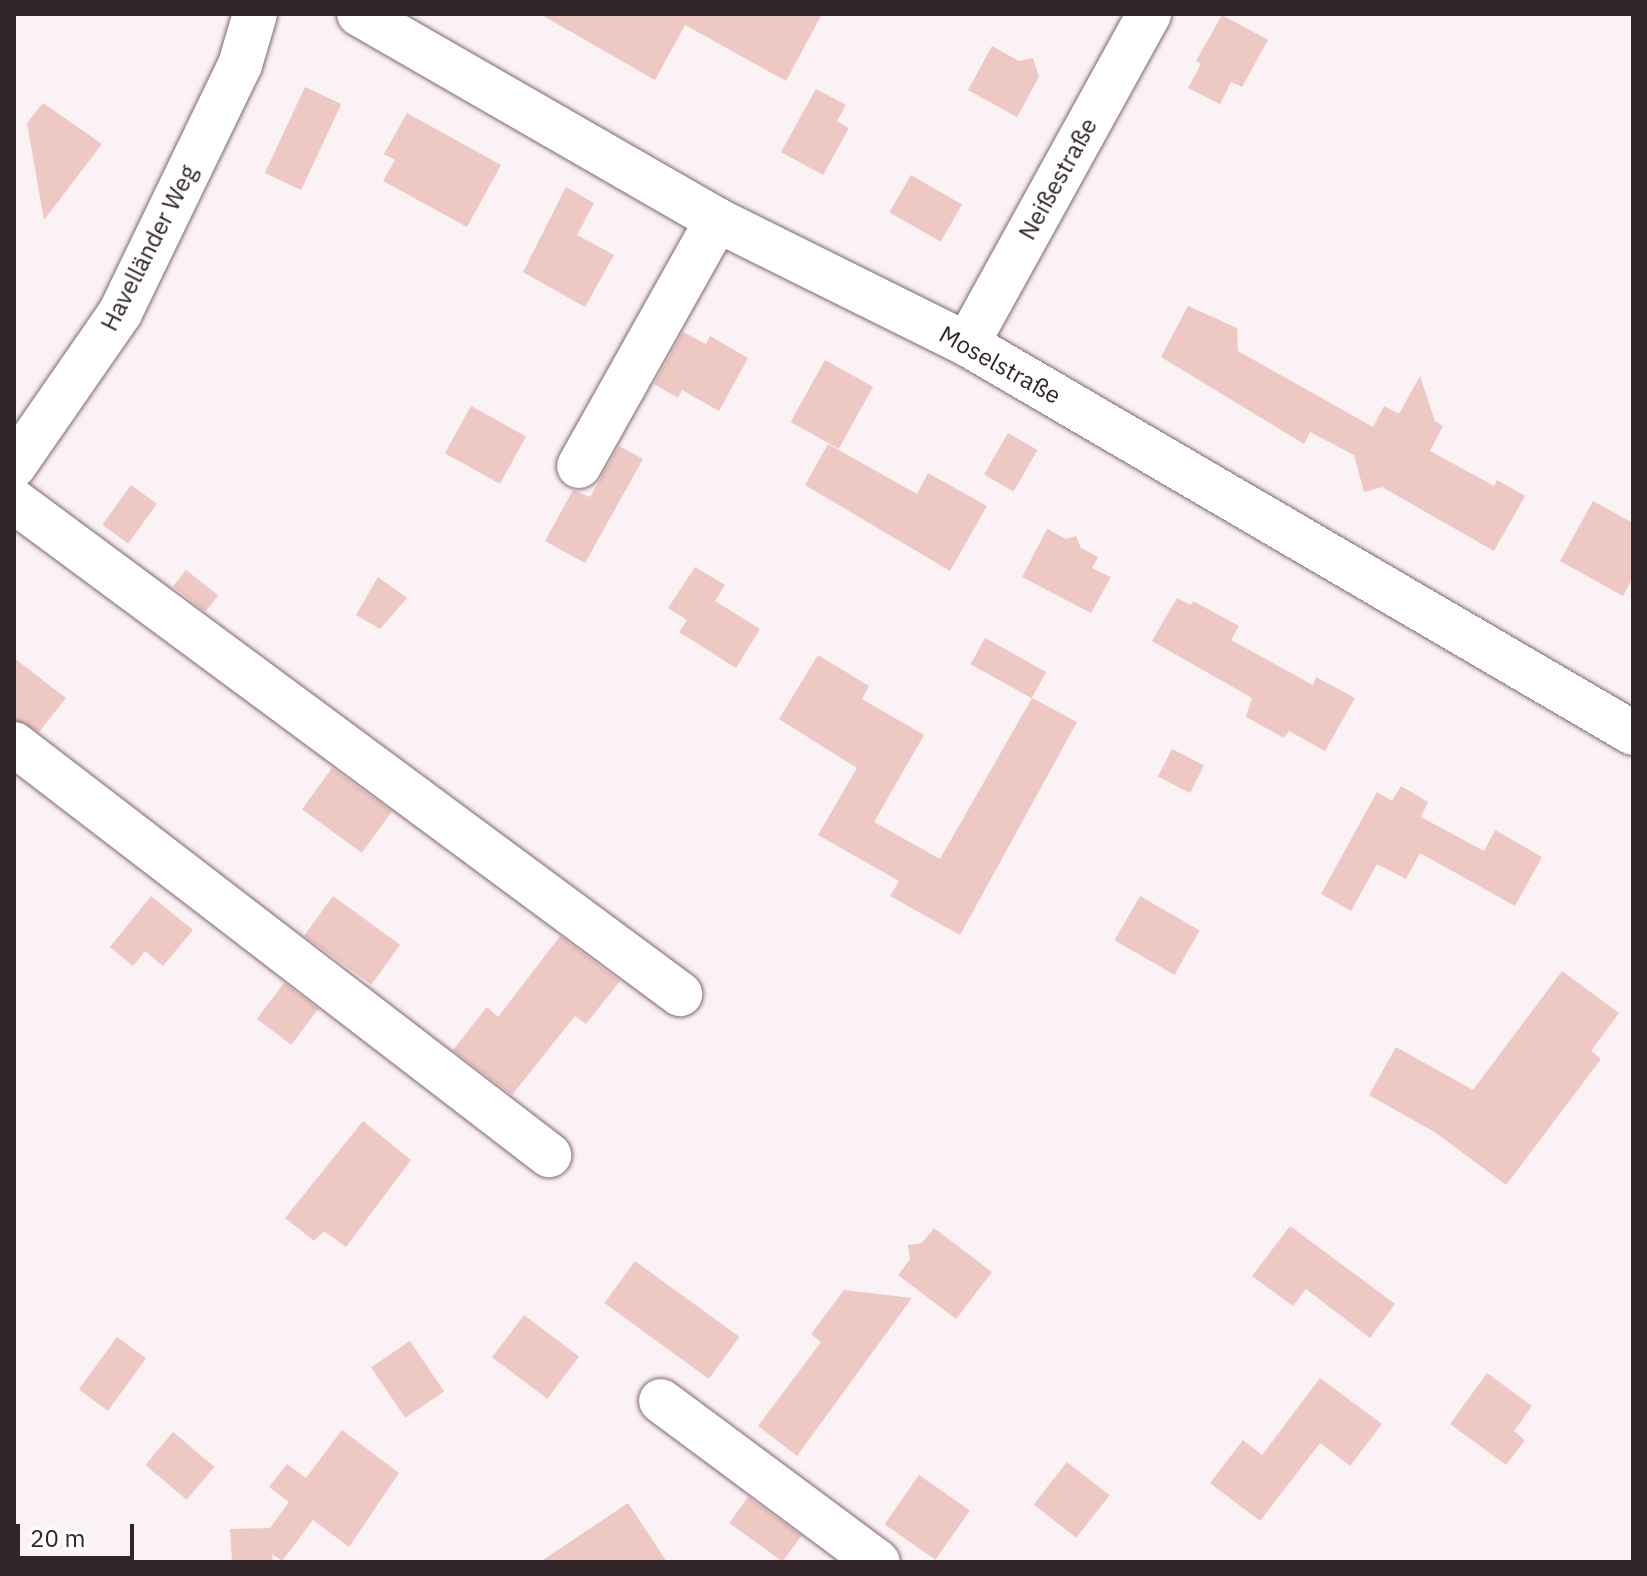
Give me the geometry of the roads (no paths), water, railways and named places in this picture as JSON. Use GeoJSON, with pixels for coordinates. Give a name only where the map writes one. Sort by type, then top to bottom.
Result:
{"type":"FeatureCollection","features":[{"type":"Feature","properties":{"kind":"street","name":"Havelländer Weg"},"geometry":{"type":"LineString","coordinates":[[14,466],[120,313],[240,65],[255,14]]}},
{"type":"Feature","properties":{"kind":"street","name":"Moselstraße"},"geometry":{"type":"LineString","coordinates":[[359,14],[717,220],[967,344],[1633,733]]}},
{"type":"Feature","properties":{"kind":"street","name":"Neißestraße"},"geometry":{"type":"LineString","coordinates":[[967,344],[1149,14]]}},
{"type":"Feature","properties":{"kind":"street"},"geometry":{"type":"LineString","coordinates":[[579,466],[717,220]]}},
{"type":"Feature","properties":{"kind":"street"},"geometry":{"type":"LineString","coordinates":[[14,501],[680,994]]}},
{"type":"Feature","properties":{"kind":"street"},"geometry":{"type":"LineString","coordinates":[[14,744],[549,1155]]}},
{"type":"Feature","properties":{"kind":"street"},"geometry":{"type":"LineString","coordinates":[[661,1401],[878,1562]]}}]}
